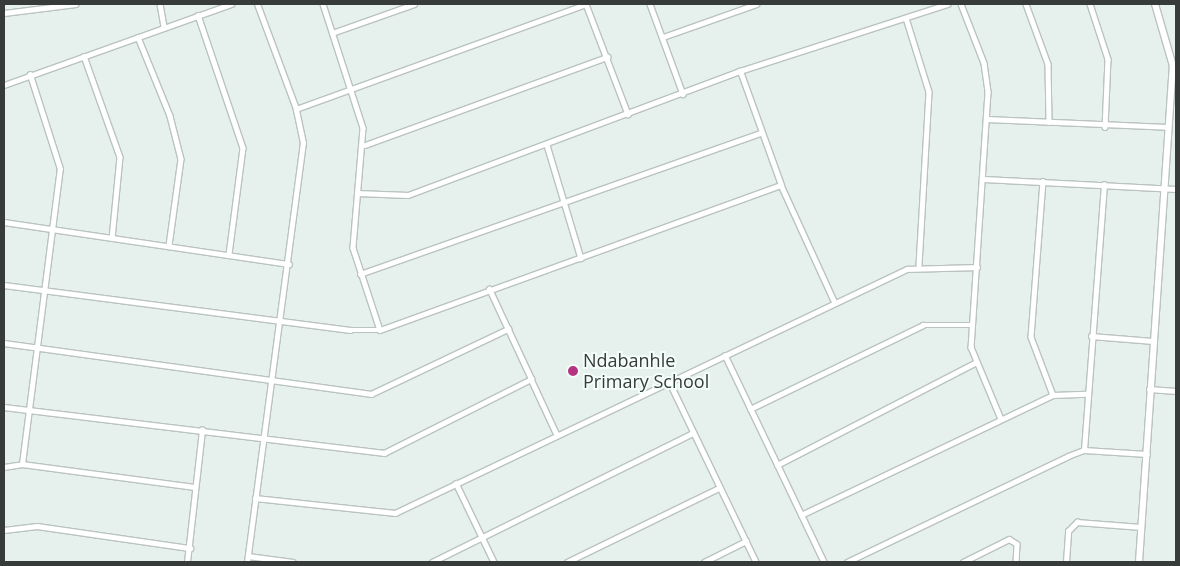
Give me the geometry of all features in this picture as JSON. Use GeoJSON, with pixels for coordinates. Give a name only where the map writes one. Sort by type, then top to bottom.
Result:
{"type":"FeatureCollection","features":[{"type":"Feature","properties":{"kind":"street"},"geometry":{"type":"LineString","coordinates":[[4,13],[75,4]]}},
{"type":"Feature","properties":{"kind":"street"},"geometry":{"type":"LineString","coordinates":[[160,4],[164,27]]}},
{"type":"Feature","properties":{"kind":"street"},"geometry":{"type":"LineString","coordinates":[[4,85],[231,4]]}},
{"type":"Feature","properties":{"kind":"street"},"geometry":{"type":"LineString","coordinates":[[247,562],[282,322],[303,150],[296,109],[257,4]]}},
{"type":"Feature","properties":{"kind":"street"},"geometry":{"type":"LineString","coordinates":[[323,4],[351,87],[364,145],[352,235],[360,274],[380,330]]}},
{"type":"Feature","properties":{"kind":"street"},"geometry":{"type":"LineString","coordinates":[[332,32],[414,4]]}},
{"type":"Feature","properties":{"kind":"street"},"geometry":{"type":"LineString","coordinates":[[296,109],[351,87],[586,4],[628,114]]}},
{"type":"Feature","properties":{"kind":"street"},"geometry":{"type":"LineString","coordinates":[[650,4],[683,94]]}},
{"type":"Feature","properties":{"kind":"street"},"geometry":{"type":"LineString","coordinates":[[662,37],[756,4]]}},
{"type":"Feature","properties":{"kind":"street"},"geometry":{"type":"LineString","coordinates":[[357,193],[401,197],[548,145],[740,71],[947,4]]}},
{"type":"Feature","properties":{"kind":"street"},"geometry":{"type":"LineString","coordinates":[[961,4],[984,63],[987,119],[972,325],[975,363],[1001,419]]}},
{"type":"Feature","properties":{"kind":"street"},"geometry":{"type":"LineString","coordinates":[[1026,4],[1048,64],[1049,122]]}},
{"type":"Feature","properties":{"kind":"street"},"geometry":{"type":"LineString","coordinates":[[1090,4],[1108,59],[1105,127]]}},
{"type":"Feature","properties":{"kind":"street"},"geometry":{"type":"LineString","coordinates":[[1139,562],[1167,126],[1174,65],[1155,4]]}},
{"type":"Feature","properties":{"kind":"street"},"geometry":{"type":"LineString","coordinates":[[198,15],[242,148],[229,256]]}},
{"type":"Feature","properties":{"kind":"street"},"geometry":{"type":"LineString","coordinates":[[906,18],[929,92],[919,265]]}},
{"type":"Feature","properties":{"kind":"street"},"geometry":{"type":"LineString","coordinates":[[138,37],[172,124],[180,159],[169,246]]}},
{"type":"Feature","properties":{"kind":"street"},"geometry":{"type":"LineString","coordinates":[[84,56],[120,157],[112,238]]}},
{"type":"Feature","properties":{"kind":"street"},"geometry":{"type":"LineString","coordinates":[[364,145],[607,58]]}},
{"type":"Feature","properties":{"kind":"street"},"geometry":{"type":"LineString","coordinates":[[740,71],[780,185],[834,301]]}},
{"type":"Feature","properties":{"kind":"street"},"geometry":{"type":"LineString","coordinates":[[22,464],[53,230],[59,158],[30,75]]}},
{"type":"Feature","properties":{"kind":"street"},"geometry":{"type":"LineString","coordinates":[[987,119],[1105,127],[1167,126]]}},
{"type":"Feature","properties":{"kind":"street"},"geometry":{"type":"LineString","coordinates":[[360,274],[761,133]]}},
{"type":"Feature","properties":{"kind":"street"},"geometry":{"type":"LineString","coordinates":[[548,145],[563,203],[581,258]]}},
{"type":"Feature","properties":{"kind":"street"},"geometry":{"type":"LineString","coordinates":[[984,179],[1176,189]]}},
{"type":"Feature","properties":{"kind":"street"},"geometry":{"type":"LineString","coordinates":[[1043,181],[1031,337],[1053,394]]}},
{"type":"Feature","properties":{"kind":"street"},"geometry":{"type":"LineString","coordinates":[[4,285],[45,287],[282,322],[380,330],[780,185]]}},
{"type":"Feature","properties":{"kind":"street"},"geometry":{"type":"LineString","coordinates":[[1084,450],[1086,394],[1104,185]]}},
{"type":"Feature","properties":{"kind":"street"},"geometry":{"type":"LineString","coordinates":[[4,222],[289,264]]}},
{"type":"Feature","properties":{"kind":"street"},"geometry":{"type":"LineString","coordinates":[[255,498],[395,513],[834,301],[919,265],[977,267]]}},
{"type":"Feature","properties":{"kind":"street"},"geometry":{"type":"LineString","coordinates":[[489,289],[557,435]]}},
{"type":"Feature","properties":{"kind":"street"},"geometry":{"type":"LineString","coordinates":[[750,409],[923,326],[972,325]]}},
{"type":"Feature","properties":{"kind":"street"},"geometry":{"type":"LineString","coordinates":[[4,343],[372,394],[508,329]]}},
{"type":"Feature","properties":{"kind":"street"},"geometry":{"type":"LineString","coordinates":[[1091,336],[1153,341]]}},
{"type":"Feature","properties":{"kind":"street"},"geometry":{"type":"LineString","coordinates":[[724,354],[824,562]]}},
{"type":"Feature","properties":{"kind":"street"},"geometry":{"type":"LineString","coordinates":[[777,464],[975,363]]}},
{"type":"Feature","properties":{"kind":"street"},"geometry":{"type":"LineString","coordinates":[[4,407],[30,408],[384,453],[531,379]]}},
{"type":"Feature","properties":{"kind":"street"},"geometry":{"type":"LineString","coordinates":[[669,381],[756,562]]}},
{"type":"Feature","properties":{"kind":"street"},"geometry":{"type":"LineString","coordinates":[[1149,389],[1176,391]]}},
{"type":"Feature","properties":{"kind":"street"},"geometry":{"type":"LineString","coordinates":[[800,515],[1053,394],[1086,394]]}},
{"type":"Feature","properties":{"kind":"street"},"geometry":{"type":"LineString","coordinates":[[187,562],[190,548],[194,487],[202,430]]}},
{"type":"Feature","properties":{"kind":"street"},"geometry":{"type":"LineString","coordinates":[[434,562],[693,433]]}},
{"type":"Feature","properties":{"kind":"street"},"geometry":{"type":"LineString","coordinates":[[847,562],[1084,450],[1147,454]]}},
{"type":"Feature","properties":{"kind":"street"},"geometry":{"type":"LineString","coordinates":[[4,467],[22,464],[194,487]]}},
{"type":"Feature","properties":{"kind":"street"},"geometry":{"type":"LineString","coordinates":[[456,482],[494,562]]}},
{"type":"Feature","properties":{"kind":"street"},"geometry":{"type":"LineString","coordinates":[[567,562],[719,488]]}},
{"type":"Feature","properties":{"kind":"street"},"geometry":{"type":"LineString","coordinates":[[1066,562],[1068,531],[1077,522],[1141,527]]}},
{"type":"Feature","properties":{"kind":"street"},"geometry":{"type":"LineString","coordinates":[[4,530],[37,526],[190,548]]}},
{"type":"Feature","properties":{"kind":"street"},"geometry":{"type":"LineString","coordinates":[[963,562],[1009,539],[1017,544],[1016,562]]}},
{"type":"Feature","properties":{"kind":"street"},"geometry":{"type":"LineString","coordinates":[[704,562],[746,541]]}},
{"type":"Feature","properties":{"kind":"street"},"geometry":{"type":"LineString","coordinates":[[248,556],[292,562]]}},
{"type":"Feature","properties":{"kind":"place","name":"Ndabanhle Primary School"},"geometry":{"type":"Point","coordinates":[573,371]}}]}
